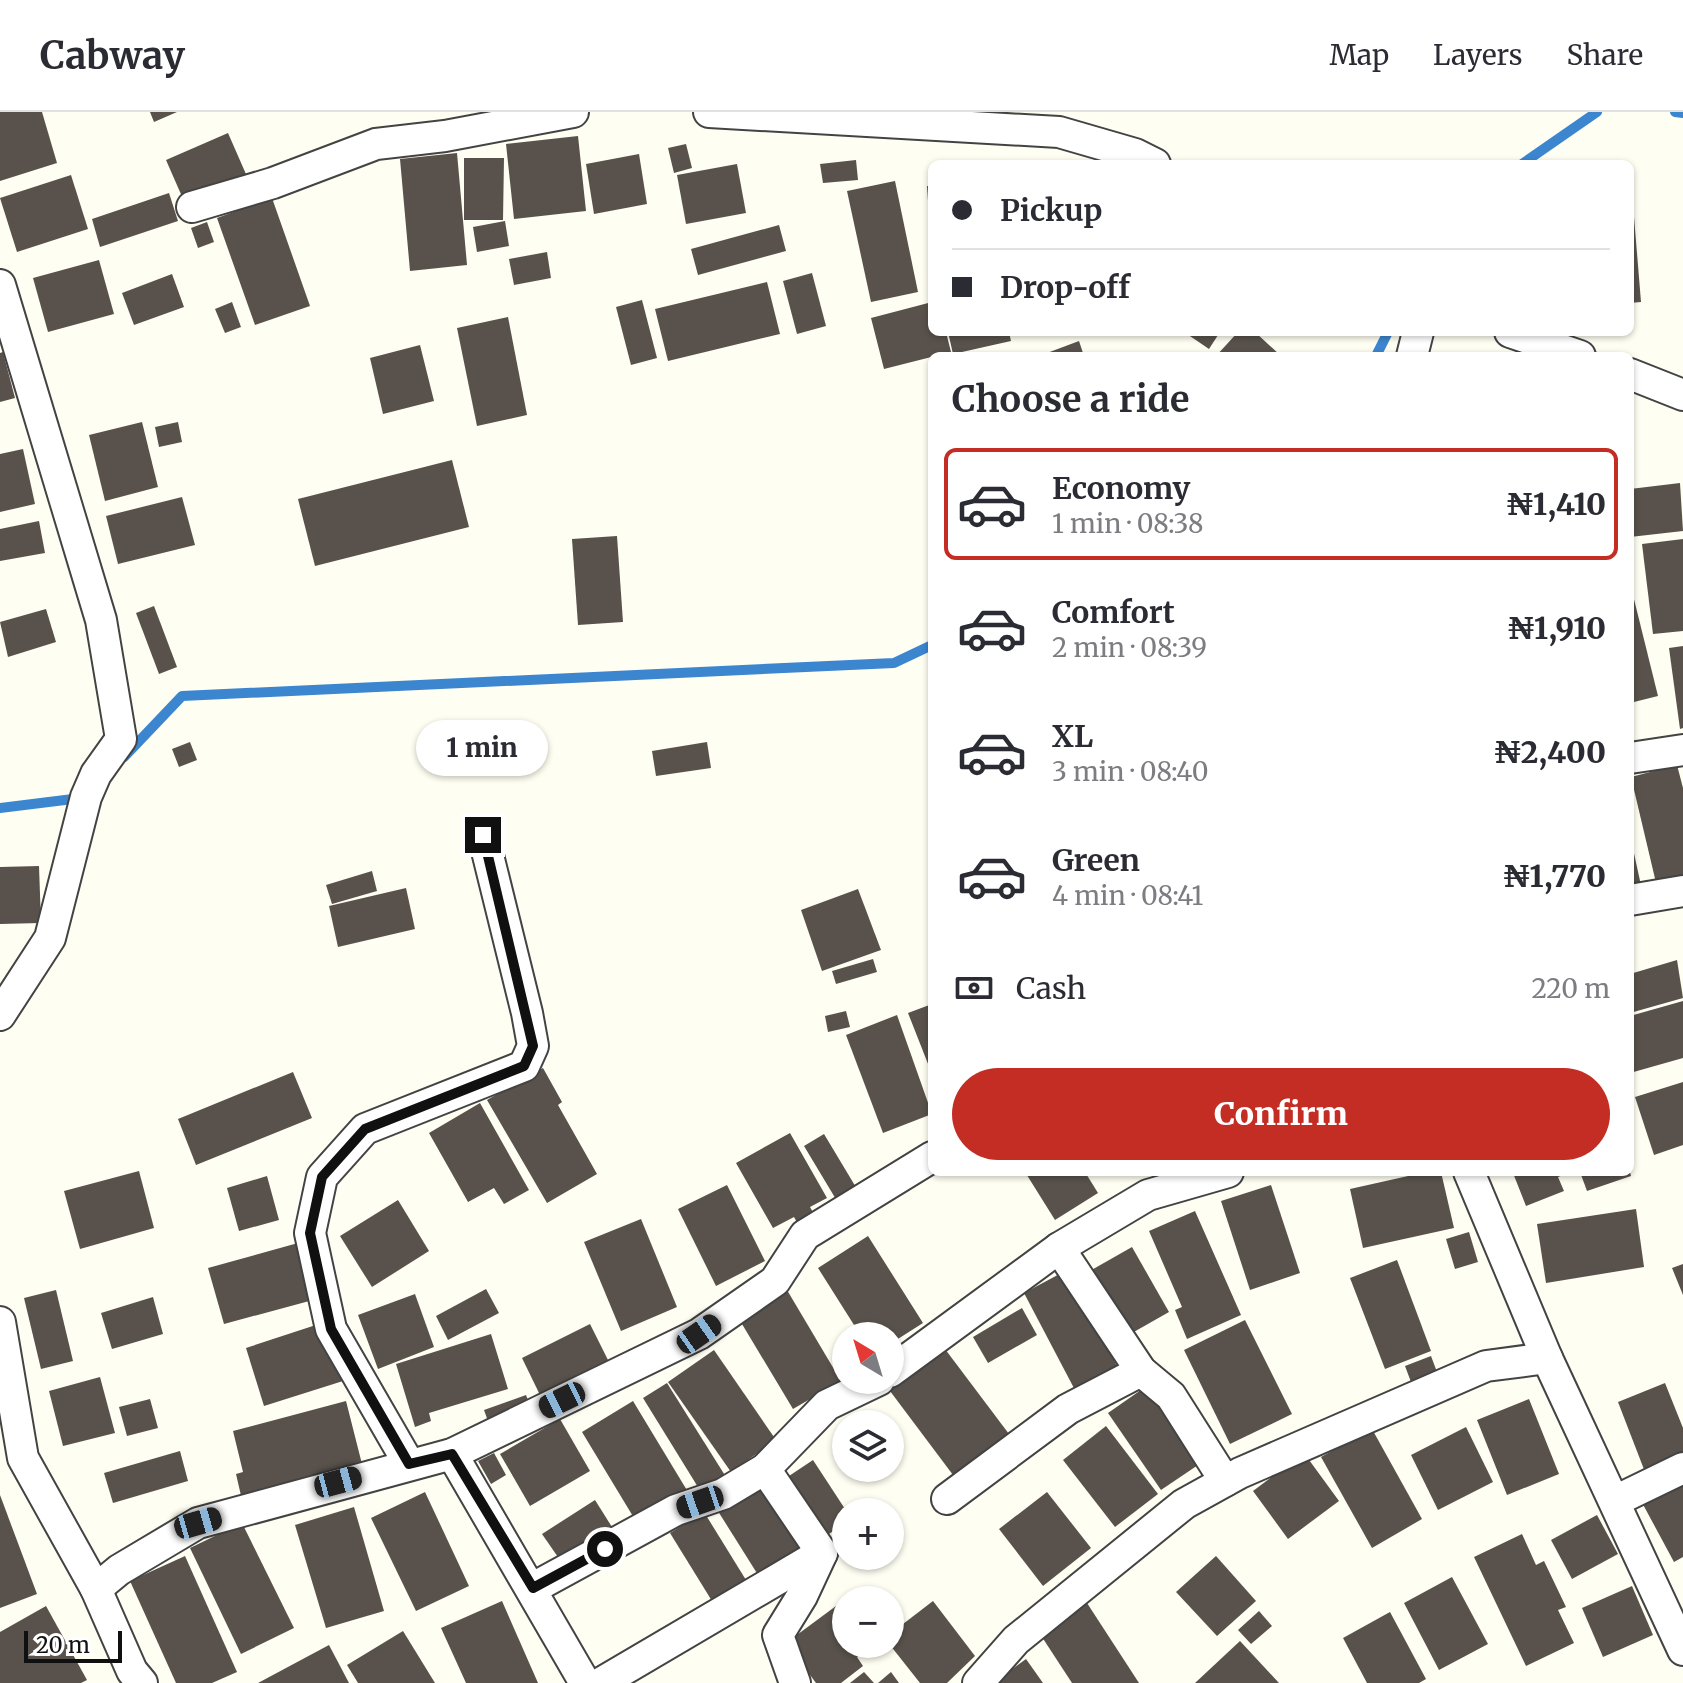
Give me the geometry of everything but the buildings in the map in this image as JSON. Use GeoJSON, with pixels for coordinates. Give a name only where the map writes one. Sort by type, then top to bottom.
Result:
{"type":"FeatureCollection","features":[{"type":"Feature","properties":{"kind":"street"},"geometry":{"type":"LineString","coordinates":[[192,207],[273,183],[376,144],[445,136],[573,112]]}},
{"type":"Feature","properties":{"kind":"street"},"geometry":{"type":"LineString","coordinates":[[709,112],[1059,132],[1147,160]]}},
{"type":"Feature","properties":{"kind":"street"},"geometry":{"type":"LineString","coordinates":[[0,285],[101,620],[121,739],[96,774],[86,797],[50,938],[0,1015]]}},
{"type":"Feature","properties":{"kind":"street"},"geometry":{"type":"LineString","coordinates":[[1522,336],[1568,352]]}},
{"type":"Feature","properties":{"kind":"street"},"geometry":{"type":"LineString","coordinates":[[1634,376],[1683,395]]}},
{"type":"Feature","properties":{"kind":"street"},"geometry":{"type":"LineString","coordinates":[[1634,757],[1683,750]]}},
{"type":"Feature","properties":{"kind":"street"},"geometry":{"type":"LineString","coordinates":[[409,1464],[331,1329],[310,1233],[322,1177],[365,1129],[524,1066],[533,1046],[483,835]]}},
{"type":"Feature","properties":{"kind":"street"},"geometry":{"type":"LineString","coordinates":[[1634,899],[1683,891]]}},
{"type":"Feature","properties":{"kind":"street"},"geometry":{"type":"LineString","coordinates":[[96,1589],[119,1570],[198,1523],[452,1454],[699,1334],[775,1281],[805,1235],[928,1159]]}},
{"type":"Feature","properties":{"kind":"street"},"geometry":{"type":"LineString","coordinates":[[904,1362],[1059,1248],[1148,1195],[1214,1176]]}},
{"type":"Feature","properties":{"kind":"street"},"geometry":{"type":"LineString","coordinates":[[1471,1176],[1547,1358],[1683,1650]]}},
{"type":"Feature","properties":{"kind":"street"},"geometry":{"type":"LineString","coordinates":[[1059,1248],[1141,1371],[1171,1396],[1225,1481]]}},
{"type":"Feature","properties":{"kind":"street"},"geometry":{"type":"LineString","coordinates":[[0,1322],[10,1441],[23,1458],[96,1589],[132,1671],[142,1683]]}},
{"type":"Feature","properties":{"kind":"street"},"geometry":{"type":"LineString","coordinates":[[978,1683],[1016,1640],[1184,1504],[1225,1481],[1486,1366],[1547,1358]]}},
{"type":"Feature","properties":{"kind":"street"},"geometry":{"type":"LineString","coordinates":[[947,1499],[1068,1409],[1141,1371]]}},
{"type":"Feature","properties":{"kind":"street"},"geometry":{"type":"LineString","coordinates":[[533,1588],[676,1510],[723,1494],[765,1469],[827,1405],[854,1394]]}},
{"type":"Feature","properties":{"kind":"street"},"geometry":{"type":"LineString","coordinates":[[452,1454],[533,1588],[585,1683]]}},
{"type":"Feature","properties":{"kind":"street"},"geometry":{"type":"LineString","coordinates":[[1615,1501],[1683,1468]]}},
{"type":"Feature","properties":{"kind":"street"},"geometry":{"type":"LineString","coordinates":[[765,1469],[822,1553]]}},
{"type":"Feature","properties":{"kind":"street"},"geometry":{"type":"LineString","coordinates":[[601,1683],[822,1553]]}},
{"type":"Feature","properties":{"kind":"street"},"geometry":{"type":"LineString","coordinates":[[795,1683],[778,1635],[802,1596],[822,1553]]}},
{"type":"Feature","properties":{"kind":"waterway"},"geometry":{"type":"LineString","coordinates":[[1528,160],[1597,112]]}},
{"type":"Feature","properties":{"kind":"waterway"},"geometry":{"type":"LineString","coordinates":[[1675,112],[1683,113]]}},
{"type":"Feature","properties":{"kind":"waterway"},"geometry":{"type":"LineString","coordinates":[[1378,352],[1386,336]]}},
{"type":"Feature","properties":{"kind":"waterway"},"geometry":{"type":"LineString","coordinates":[[124,757],[182,696],[894,663],[928,647]]}},
{"type":"Feature","properties":{"kind":"waterway"},"geometry":{"type":"LineString","coordinates":[[0,808],[81,798]]}},
{"type":"Feature","properties":{"kind":"route"},"geometry":{"type":"LineString","coordinates":[[483,835],[533,1046],[524,1066],[365,1129],[322,1177],[310,1233],[331,1329],[409,1464],[452,1454],[533,1588],[605,1549]]}}]}
